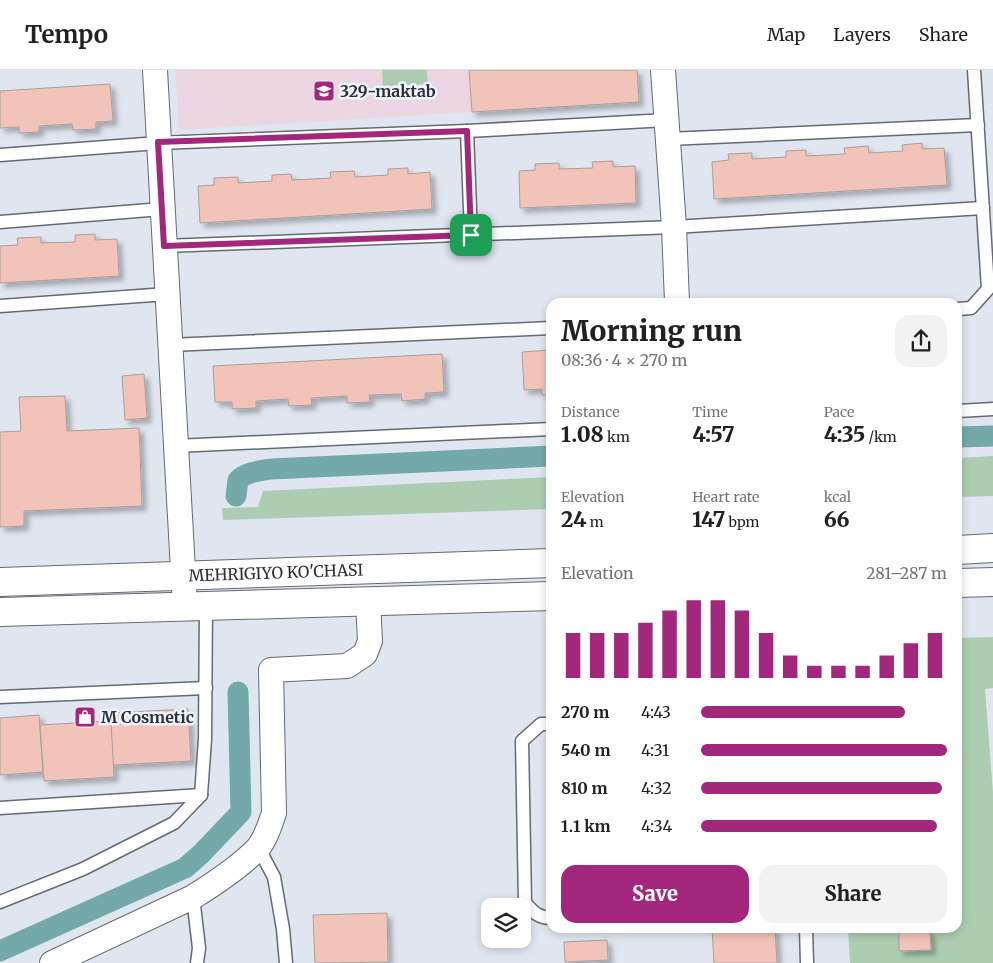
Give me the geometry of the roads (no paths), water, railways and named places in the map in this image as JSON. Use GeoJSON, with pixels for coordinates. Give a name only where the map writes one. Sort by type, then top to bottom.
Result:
{"type":"FeatureCollection","features":[{"type":"Feature","properties":{"kind":"main road"},"geometry":{"type":"LineString","coordinates":[[962,550],[993,548]]}},
{"type":"Feature","properties":{"kind":"main road","name":"MEHRIGIYO KO'CHASI"},"geometry":{"type":"LineString","coordinates":[[0,582],[546,563]]}},
{"type":"Feature","properties":{"kind":"main road"},"geometry":{"type":"LineString","coordinates":[[962,583],[993,582]]}},
{"type":"Feature","properties":{"kind":"main road","name":"MEHRIGIYO KO'CHASI"},"geometry":{"type":"LineString","coordinates":[[0,612],[546,596]]}},
{"type":"Feature","properties":{"kind":"street"},"geometry":{"type":"LineString","coordinates":[[155,70],[183,575],[196,606]]}},
{"type":"Feature","properties":{"kind":"street"},"geometry":{"type":"LineString","coordinates":[[663,70],[674,226],[677,298]]}},
{"type":"Feature","properties":{"kind":"street"},"geometry":{"type":"LineString","coordinates":[[52,963],[193,896],[215,883],[258,847],[268,831],[274,813],[271,670],[347,666],[365,654],[370,642],[368,601]]}},
{"type":"Feature","properties":{"kind":"lane"},"geometry":{"type":"LineString","coordinates":[[962,309],[971,308],[988,289],[974,70]]}},
{"type":"Feature","properties":{"kind":"lane"},"geometry":{"type":"LineString","coordinates":[[0,155],[158,142],[467,131],[978,125]]}},
{"type":"Feature","properties":{"kind":"lane"},"geometry":{"type":"LineString","coordinates":[[467,131],[471,235]]}},
{"type":"Feature","properties":{"kind":"lane"},"geometry":{"type":"LineString","coordinates":[[0,222],[162,208]]}},
{"type":"Feature","properties":{"kind":"lane"},"geometry":{"type":"LineString","coordinates":[[164,246],[674,226],[983,208]]}},
{"type":"Feature","properties":{"kind":"lane"},"geometry":{"type":"LineString","coordinates":[[0,306],[167,294]]}},
{"type":"Feature","properties":{"kind":"lane"},"geometry":{"type":"LineString","coordinates":[[170,345],[546,328]]}},
{"type":"Feature","properties":{"kind":"lane"},"geometry":{"type":"LineString","coordinates":[[962,410],[993,409]]}},
{"type":"Feature","properties":{"kind":"lane"},"geometry":{"type":"LineString","coordinates":[[175,446],[546,428]]}},
{"type":"Feature","properties":{"kind":"lane"},"geometry":{"type":"LineString","coordinates":[[0,902],[82,869],[174,823],[201,795],[206,688],[196,606]]}},
{"type":"Feature","properties":{"kind":"lane"},"geometry":{"type":"LineString","coordinates":[[0,697],[206,688]]}},
{"type":"Feature","properties":{"kind":"lane"},"geometry":{"type":"LineString","coordinates":[[546,724],[541,724],[522,741],[525,903],[533,912],[546,918]]}},
{"type":"Feature","properties":{"kind":"lane"},"geometry":{"type":"LineString","coordinates":[[0,808],[201,795]]}},
{"type":"Feature","properties":{"kind":"lane"},"geometry":{"type":"LineString","coordinates":[[258,847],[274,877],[283,929],[286,963]]}},
{"type":"Feature","properties":{"kind":"lane"},"geometry":{"type":"LineString","coordinates":[[193,896],[199,948],[197,963]]}},
{"type":"Feature","properties":{"kind":"lane"},"geometry":{"type":"LineString","coordinates":[[806,933],[807,963]]}},
{"type":"Feature","properties":{"kind":"waterway"},"geometry":{"type":"LineString","coordinates":[[962,437],[993,436]]}},
{"type":"Feature","properties":{"kind":"waterway"},"geometry":{"type":"LineString","coordinates":[[236,496],[238,480],[249,474],[271,469],[546,456]]}},
{"type":"Feature","properties":{"kind":"waterway"},"geometry":{"type":"LineString","coordinates":[[0,951],[185,868],[241,812],[238,692]]}},
{"type":"Feature","properties":{"kind":"place","name":"329-maktab"},"geometry":{"type":"Point","coordinates":[324,91]}},
{"type":"Feature","properties":{"kind":"place","name":"M Cosmetic"},"geometry":{"type":"Point","coordinates":[85,717]}}]}
